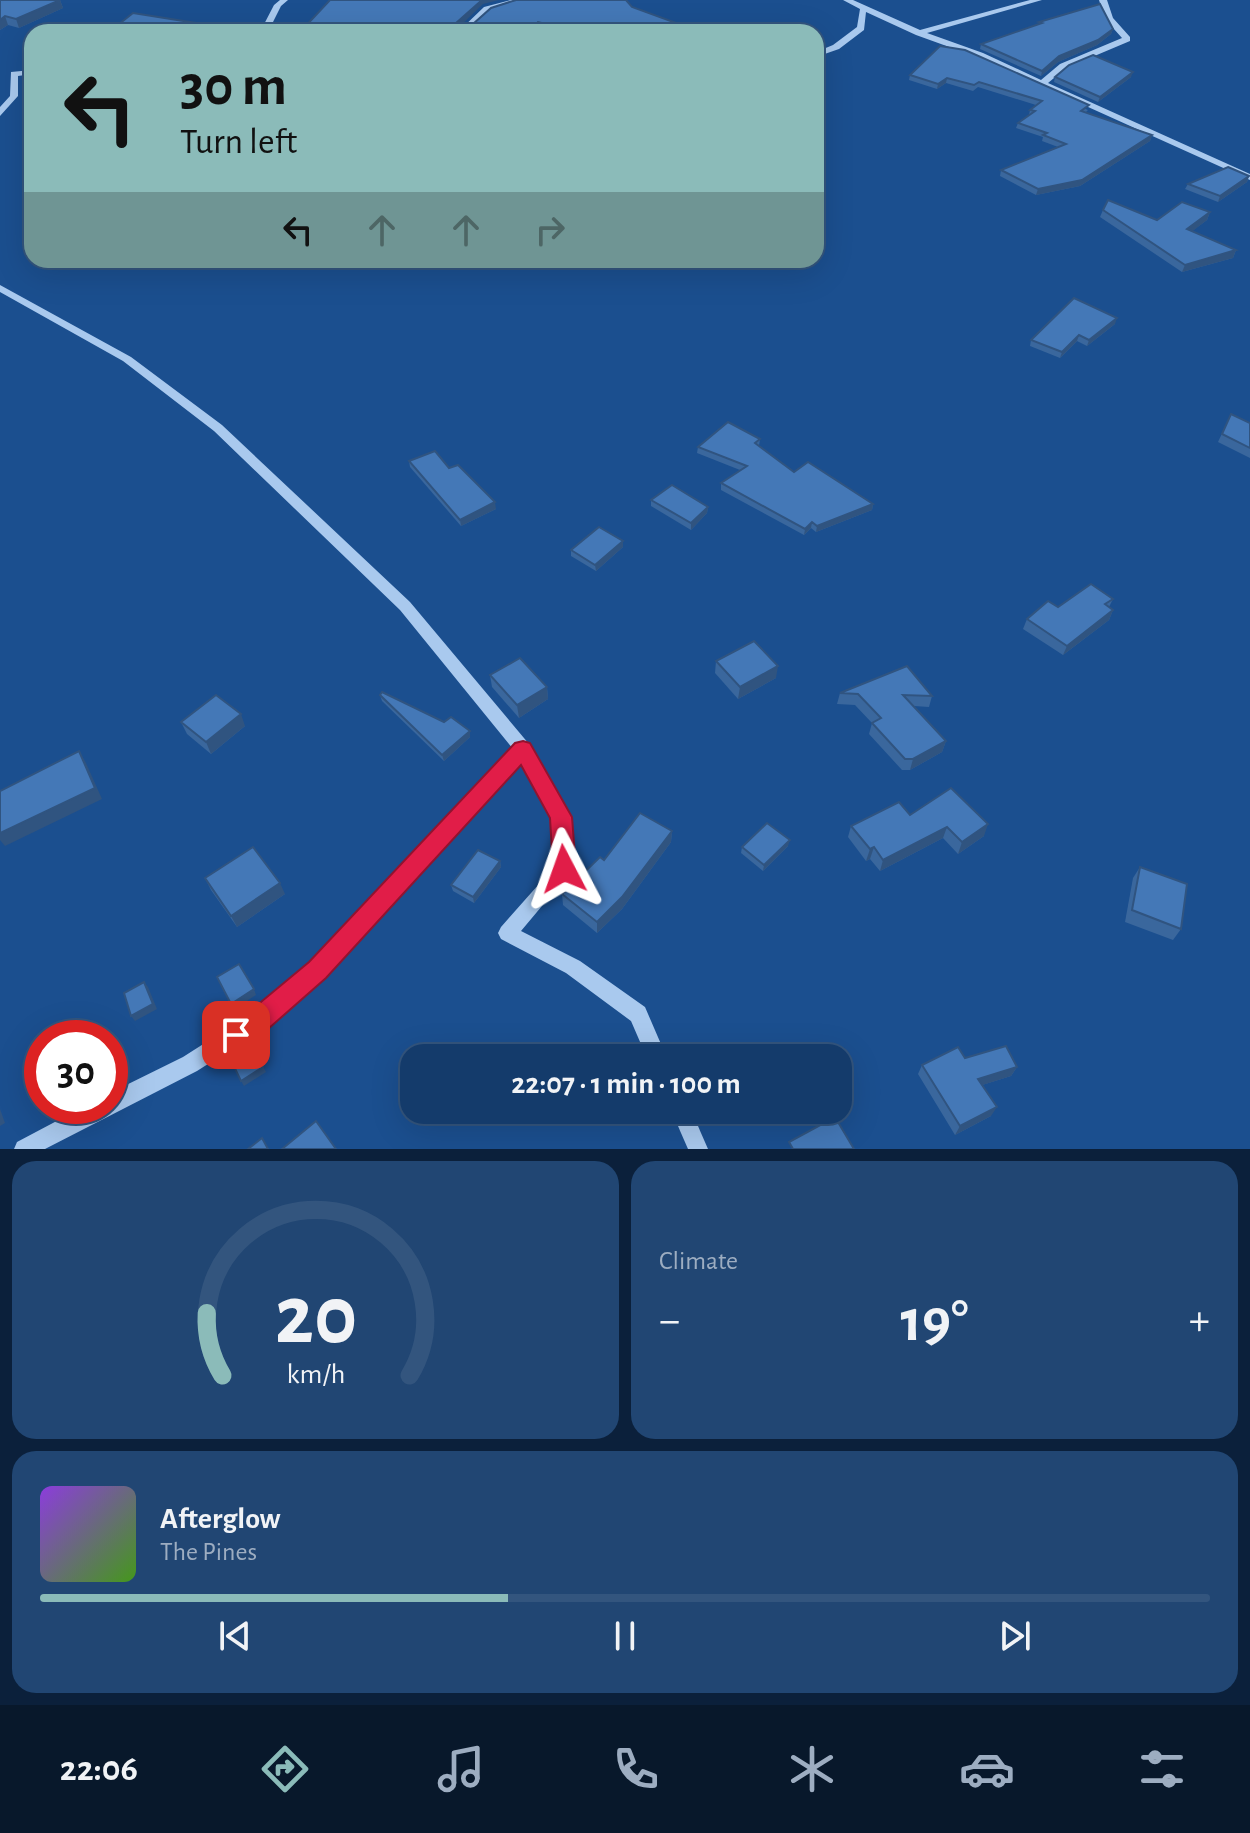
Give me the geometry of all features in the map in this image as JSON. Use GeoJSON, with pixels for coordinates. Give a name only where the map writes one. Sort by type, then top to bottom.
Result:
{"type":"FeatureCollection","features":[{"type":"Feature","properties":{"kind":"street"},"geometry":{"type":"LineString","coordinates":[[268,24],[284,0]]}},
{"type":"Feature","properties":{"kind":"street"},"geometry":{"type":"LineString","coordinates":[[471,24],[487,9],[519,0]]}},
{"type":"Feature","properties":{"kind":"street"},"geometry":{"type":"LineString","coordinates":[[847,0],[919,33],[980,55],[1250,177]]}},
{"type":"Feature","properties":{"kind":"street"},"geometry":{"type":"LineString","coordinates":[[919,33],[1038,0]]}},
{"type":"Feature","properties":{"kind":"street"},"geometry":{"type":"LineString","coordinates":[[1042,83],[1063,66],[1127,39],[1109,19],[1103,0]]}},
{"type":"Feature","properties":{"kind":"street"},"geometry":{"type":"LineString","coordinates":[[824,52],[836,47],[861,28],[863,9]]}},
{"type":"Feature","properties":{"kind":"street"},"geometry":{"type":"LineString","coordinates":[[0,73],[24,73]]}},
{"type":"Feature","properties":{"kind":"street"},"geometry":{"type":"LineString","coordinates":[[0,113],[14,96],[14,74]]}},
{"type":"Feature","properties":{"kind":"street"},"geometry":{"type":"LineString","coordinates":[[0,288],[127,359],[218,428],[405,606],[523,749],[561,817],[564,869],[507,933],[573,967],[638,1014],[651,1044]]}},
{"type":"Feature","properties":{"kind":"street"},"geometry":{"type":"LineString","coordinates":[[128,1095],[190,1064],[259,1020],[317,970],[523,749]]}},
{"type":"Feature","properties":{"kind":"street"},"geometry":{"type":"LineString","coordinates":[[24,1149],[72,1124]]}},
{"type":"Feature","properties":{"kind":"street"},"geometry":{"type":"LineString","coordinates":[[687,1124],[698,1149]]}},
{"type":"Feature","properties":{"kind":"building"},"geometry":{"type":"Polygon","coordinates":[[[0,0],[60,0],[16,19],[5,16],[0,20],[0,0]]]}},
{"type":"Feature","properties":{"kind":"building"},"geometry":{"type":"Polygon","coordinates":[[[330,0],[482,0],[455,24],[308,24],[330,0]]]}},
{"type":"Feature","properties":{"kind":"building"},"geometry":{"type":"Polygon","coordinates":[[[516,0],[626,0],[632,7],[679,24],[473,24],[491,8],[516,0]]]}},
{"type":"Feature","properties":{"kind":"building"},"geometry":{"type":"Polygon","coordinates":[[[1100,4],[1113,29],[1098,40],[1059,56],[1042,71],[981,44],[1042,23],[1039,22],[1100,4]]]}},
{"type":"Feature","properties":{"kind":"building"},"geometry":{"type":"Polygon","coordinates":[[[133,13],[196,23],[195,24],[119,24],[133,13]]]}},
{"type":"Feature","properties":{"kind":"building"},"geometry":{"type":"Polygon","coordinates":[[[940,46],[965,50],[1089,105],[1081,111],[1152,135],[1082,180],[1038,189],[1001,170],[1066,144],[1043,135],[1047,133],[1018,123],[1035,111],[1030,110],[1042,101],[979,82],[974,85],[947,78],[938,84],[910,75],[940,46]]]}},
{"type":"Feature","properties":{"kind":"building"},"geometry":{"type":"Polygon","coordinates":[[[1093,55],[1133,72],[1100,97],[1055,77],[1069,65],[1093,55]]]}},
{"type":"Feature","properties":{"kind":"building"},"geometry":{"type":"Polygon","coordinates":[[[1228,167],[1249,176],[1220,196],[1188,184],[1228,167]]]}},
{"type":"Feature","properties":{"kind":"building"},"geometry":{"type":"Polygon","coordinates":[[[1108,200],[1157,220],[1182,202],[1210,212],[1187,229],[1236,250],[1185,265],[1103,210],[1108,200]]]}},
{"type":"Feature","properties":{"kind":"building"},"geometry":{"type":"Polygon","coordinates":[[[1074,298],[1117,318],[1089,340],[1079,335],[1062,352],[1031,340],[1074,298]]]}},
{"type":"Feature","properties":{"kind":"building"},"geometry":{"type":"Polygon","coordinates":[[[1231,414],[1250,423],[1250,448],[1222,434],[1231,414]]]}},
{"type":"Feature","properties":{"kind":"building"},"geometry":{"type":"Polygon","coordinates":[[[728,422],[760,439],[755,443],[794,472],[808,462],[873,504],[817,526],[812,522],[805,529],[721,483],[747,466],[698,447],[728,422]]]}},
{"type":"Feature","properties":{"kind":"building"},"geometry":{"type":"Polygon","coordinates":[[[435,451],[449,468],[458,465],[495,502],[460,520],[409,461],[435,451]]]}},
{"type":"Feature","properties":{"kind":"building"},"geometry":{"type":"Polygon","coordinates":[[[672,485],[708,507],[691,523],[651,500],[672,485]]]}},
{"type":"Feature","properties":{"kind":"building"},"geometry":{"type":"Polygon","coordinates":[[[599,527],[623,541],[595,565],[571,550],[599,527]]]}},
{"type":"Feature","properties":{"kind":"building"},"geometry":{"type":"Polygon","coordinates":[[[1091,584],[1113,599],[1105,604],[1113,610],[1067,646],[1027,619],[1048,601],[1058,607],[1091,584]]]}},
{"type":"Feature","properties":{"kind":"building"},"geometry":{"type":"Polygon","coordinates":[[[754,641],[778,666],[740,687],[716,661],[754,641]]]}},
{"type":"Feature","properties":{"kind":"building"},"geometry":{"type":"Polygon","coordinates":[[[520,658],[547,687],[517,705],[490,675],[520,658]]]}},
{"type":"Feature","properties":{"kind":"building"},"geometry":{"type":"Polygon","coordinates":[[[907,666],[932,696],[903,695],[946,741],[913,759],[905,759],[872,723],[881,718],[858,694],[840,693],[907,666]]]}},
{"type":"Feature","properties":{"kind":"building"},"geometry":{"type":"Polygon","coordinates":[[[382,692],[444,722],[451,717],[470,731],[442,755],[380,695],[382,692]]]}},
{"type":"Feature","properties":{"kind":"building"},"geometry":{"type":"Polygon","coordinates":[[[216,695],[241,714],[206,742],[181,722],[216,695]]]}},
{"type":"Feature","properties":{"kind":"building"},"geometry":{"type":"Polygon","coordinates":[[[79,751],[95,788],[0,833],[0,791],[79,751]]]}},
{"type":"Feature","properties":{"kind":"building"},"geometry":{"type":"Polygon","coordinates":[[[951,788],[988,824],[962,842],[947,827],[883,860],[851,826],[899,802],[910,815],[951,788]]]}},
{"type":"Feature","properties":{"kind":"building"},"geometry":{"type":"Polygon","coordinates":[[[640,813],[672,831],[622,897],[597,922],[562,894],[600,857],[604,860],[640,813]]]}},
{"type":"Feature","properties":{"kind":"building"},"geometry":{"type":"Polygon","coordinates":[[[767,823],[790,840],[764,865],[742,847],[767,823]]]}},
{"type":"Feature","properties":{"kind":"building"},"geometry":{"type":"Polygon","coordinates":[[[253,847],[280,883],[231,916],[205,878],[253,847]]]}},
{"type":"Feature","properties":{"kind":"building"},"geometry":{"type":"Polygon","coordinates":[[[478,850],[500,861],[473,897],[451,885],[478,850]]]}},
{"type":"Feature","properties":{"kind":"building"},"geometry":{"type":"Polygon","coordinates":[[[1140,867],[1187,884],[1181,929],[1132,910],[1140,867]]]}},
{"type":"Feature","properties":{"kind":"building"},"geometry":{"type":"Polygon","coordinates":[[[239,964],[254,989],[231,1004],[217,977],[239,964]]]}},
{"type":"Feature","properties":{"kind":"building"},"geometry":{"type":"Polygon","coordinates":[[[144,982],[153,1004],[131,1016],[124,993],[144,982]]]}},
{"type":"Feature","properties":{"kind":"building"},"geometry":{"type":"Polygon","coordinates":[[[252,1045],[263,1067],[241,1081],[230,1058],[252,1045]]]}},
{"type":"Feature","properties":{"kind":"building"},"geometry":{"type":"Polygon","coordinates":[[[1006,1046],[1017,1067],[978,1079],[997,1107],[960,1126],[922,1065],[958,1047],[965,1058],[1006,1046]]]}},
{"type":"Feature","properties":{"kind":"building"},"geometry":{"type":"Polygon","coordinates":[[[316,1121],[336,1149],[282,1149],[316,1121]]]}},
{"type":"Feature","properties":{"kind":"building"},"geometry":{"type":"Polygon","coordinates":[[[822,1124],[839,1124],[854,1149],[793,1149],[789,1142],[822,1124]]]}},
{"type":"Feature","properties":{"kind":"building"},"geometry":{"type":"Polygon","coordinates":[[[262,1138],[268,1149],[248,1149],[262,1138]]]}},
{"type":"Feature","properties":{"kind":"route"},"geometry":{"type":"LineString","coordinates":[[236,1035],[259,1020],[317,970],[523,749],[561,817],[564,869]]}}]}
